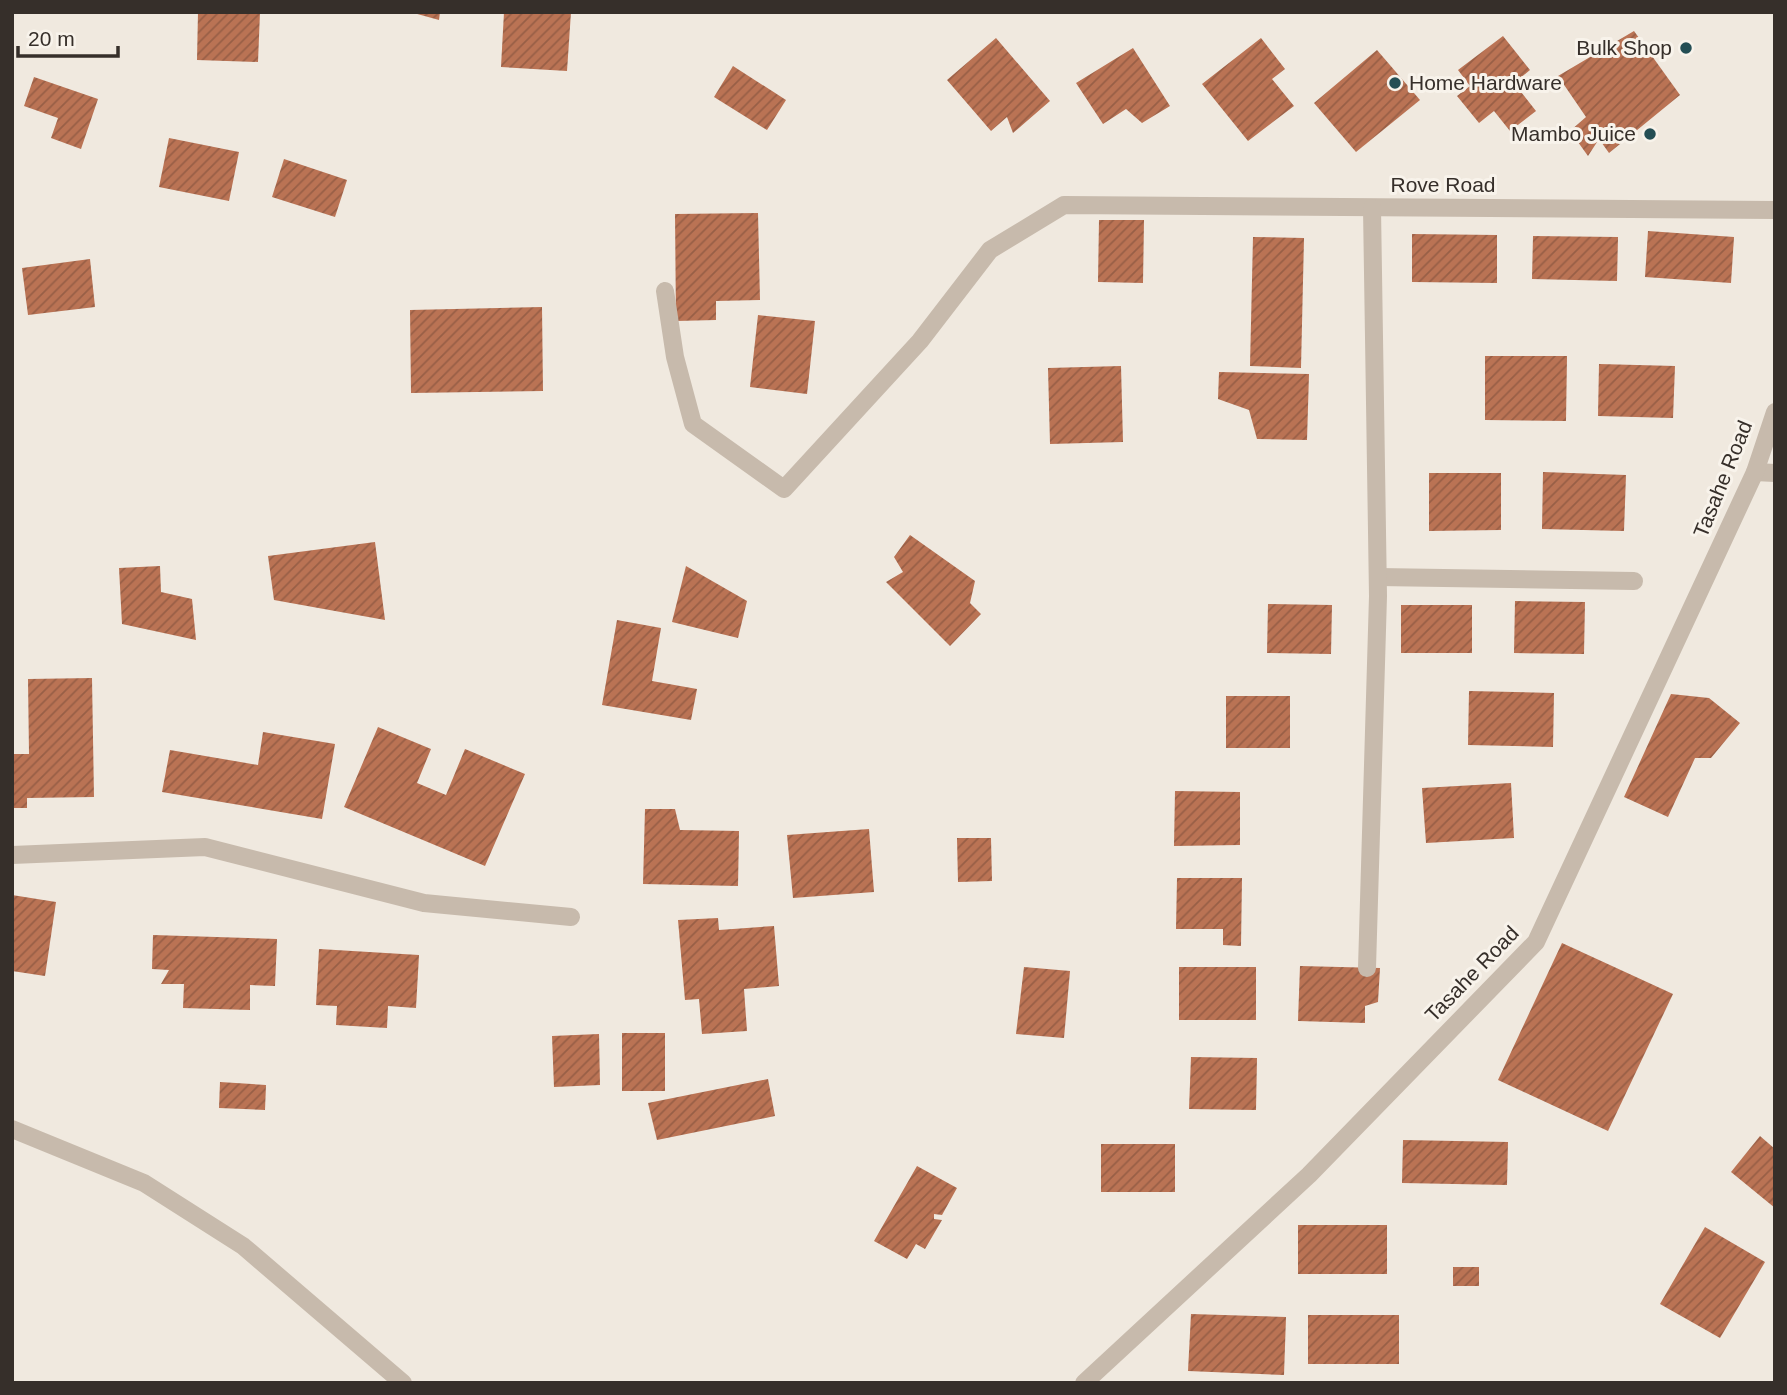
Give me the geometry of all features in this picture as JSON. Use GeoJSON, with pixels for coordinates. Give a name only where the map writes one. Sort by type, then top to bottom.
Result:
{"type":"FeatureCollection","features":[{"type":"Feature","properties":{"kind":"street"},"geometry":{"type":"LineString","coordinates":[[665,292],[675,357],[693,424],[784,489],[920,341],[990,250],[1064,205],[1372,208]]}},
{"type":"Feature","properties":{"kind":"street","name":"Rove Road"},"geometry":{"type":"LineString","coordinates":[[1367,968],[1378,596],[1372,208],[1775,209]]}},
{"type":"Feature","properties":{"kind":"street","name":"Tasahe Road"},"geometry":{"type":"LineString","coordinates":[[1084,1383],[1309,1175],[1536,942],[1755,472],[1775,412]]}},
{"type":"Feature","properties":{"kind":"street"},"geometry":{"type":"LineString","coordinates":[[1755,472],[1775,473]]}},
{"type":"Feature","properties":{"kind":"street"},"geometry":{"type":"LineString","coordinates":[[1378,577],[1634,580]]}},
{"type":"Feature","properties":{"kind":"street"},"geometry":{"type":"LineString","coordinates":[[12,855],[205,848],[424,903],[571,917]]}},
{"type":"Feature","properties":{"kind":"street"},"geometry":{"type":"LineString","coordinates":[[12,1129],[145,1183],[243,1246],[403,1383]]}},
{"type":"Feature","properties":{"kind":"building"},"geometry":{"type":"Polygon","coordinates":[[[198,12],[260,12],[258,62],[197,60],[198,12]]]}},
{"type":"Feature","properties":{"kind":"building"},"geometry":{"type":"Polygon","coordinates":[[[410,12],[440,12],[439,20],[410,12]]]}},
{"type":"Feature","properties":{"kind":"building"},"geometry":{"type":"Polygon","coordinates":[[[504,12],[571,12],[567,71],[501,67],[504,12]]]}},
{"type":"Feature","properties":{"kind":"building"},"geometry":{"type":"Polygon","coordinates":[[[1634,31],[1680,95],[1609,153],[1599,139],[1588,156],[1570,131],[1586,117],[1558,76],[1634,31]]]}},
{"type":"Feature","properties":{"kind":"building"},"geometry":{"type":"Polygon","coordinates":[[[1503,36],[1530,70],[1514,83],[1536,111],[1510,131],[1494,111],[1479,123],[1457,96],[1470,86],[1458,70],[1503,36]]]}},
{"type":"Feature","properties":{"kind":"building"},"geometry":{"type":"Polygon","coordinates":[[[996,38],[1050,101],[1013,133],[1007,117],[991,131],[947,80],[996,38]]]}},
{"type":"Feature","properties":{"kind":"building"},"geometry":{"type":"Polygon","coordinates":[[[1261,38],[1285,69],[1272,79],[1294,106],[1248,141],[1202,84],[1261,38]]]}},
{"type":"Feature","properties":{"kind":"building"},"geometry":{"type":"Polygon","coordinates":[[[1133,48],[1170,106],[1142,123],[1126,109],[1103,124],[1076,83],[1133,48]]]}},
{"type":"Feature","properties":{"kind":"building"},"geometry":{"type":"Polygon","coordinates":[[[1377,50],[1420,100],[1356,152],[1314,103],[1377,50]]]}},
{"type":"Feature","properties":{"kind":"building"},"geometry":{"type":"Polygon","coordinates":[[[733,66],[786,100],[767,130],[714,97],[733,66]]]}},
{"type":"Feature","properties":{"kind":"building"},"geometry":{"type":"Polygon","coordinates":[[[34,77],[98,99],[81,149],[51,138],[58,118],[24,106],[34,77]]]}},
{"type":"Feature","properties":{"kind":"building"},"geometry":{"type":"Polygon","coordinates":[[[169,138],[239,152],[229,201],[159,187],[169,138]]]}},
{"type":"Feature","properties":{"kind":"building"},"geometry":{"type":"Polygon","coordinates":[[[284,159],[347,180],[335,217],[272,197],[284,159]]]}},
{"type":"Feature","properties":{"kind":"building"},"geometry":{"type":"Polygon","coordinates":[[[758,213],[760,300],[716,301],[716,320],[676,321],[675,214],[758,213]]]}},
{"type":"Feature","properties":{"kind":"building"},"geometry":{"type":"Polygon","coordinates":[[[1099,220],[1144,220],[1143,283],[1098,282],[1099,220]]]}},
{"type":"Feature","properties":{"kind":"building"},"geometry":{"type":"Polygon","coordinates":[[[1648,231],[1734,237],[1731,283],[1645,277],[1648,231]]]}},
{"type":"Feature","properties":{"kind":"building"},"geometry":{"type":"Polygon","coordinates":[[[1412,234],[1497,235],[1497,283],[1412,282],[1412,234]]]}},
{"type":"Feature","properties":{"kind":"building"},"geometry":{"type":"Polygon","coordinates":[[[1533,236],[1618,237],[1617,281],[1532,279],[1533,236]]]}},
{"type":"Feature","properties":{"kind":"building"},"geometry":{"type":"Polygon","coordinates":[[[1253,237],[1304,238],[1301,368],[1250,366],[1253,237]]]}},
{"type":"Feature","properties":{"kind":"building"},"geometry":{"type":"Polygon","coordinates":[[[90,259],[95,307],[28,315],[22,268],[90,259]]]}},
{"type":"Feature","properties":{"kind":"building"},"geometry":{"type":"Polygon","coordinates":[[[542,307],[543,391],[411,393],[410,310],[542,307]]]}},
{"type":"Feature","properties":{"kind":"building"},"geometry":{"type":"Polygon","coordinates":[[[758,315],[815,321],[807,394],[750,387],[758,315]]]}},
{"type":"Feature","properties":{"kind":"building"},"geometry":{"type":"Polygon","coordinates":[[[1485,356],[1567,356],[1566,421],[1485,420],[1485,356]]]}},
{"type":"Feature","properties":{"kind":"building"},"geometry":{"type":"Polygon","coordinates":[[[1599,364],[1675,366],[1673,418],[1598,416],[1599,364]]]}},
{"type":"Feature","properties":{"kind":"building"},"geometry":{"type":"Polygon","coordinates":[[[1121,366],[1123,442],[1050,444],[1048,368],[1121,366]]]}},
{"type":"Feature","properties":{"kind":"building"},"geometry":{"type":"Polygon","coordinates":[[[1219,372],[1309,374],[1307,440],[1257,439],[1249,410],[1218,399],[1219,372]]]}},
{"type":"Feature","properties":{"kind":"building"},"geometry":{"type":"Polygon","coordinates":[[[1543,472],[1626,475],[1624,531],[1542,529],[1543,472]]]}},
{"type":"Feature","properties":{"kind":"building"},"geometry":{"type":"Polygon","coordinates":[[[1429,473],[1501,473],[1501,530],[1429,531],[1429,473]]]}},
{"type":"Feature","properties":{"kind":"building"},"geometry":{"type":"Polygon","coordinates":[[[910,535],[975,581],[970,603],[981,614],[950,646],[886,582],[903,572],[894,557],[910,535]]]}},
{"type":"Feature","properties":{"kind":"building"},"geometry":{"type":"Polygon","coordinates":[[[375,542],[385,620],[274,600],[268,556],[375,542]]]}},
{"type":"Feature","properties":{"kind":"building"},"geometry":{"type":"Polygon","coordinates":[[[160,566],[161,592],[192,599],[196,640],[122,624],[119,568],[160,566]]]}},
{"type":"Feature","properties":{"kind":"building"},"geometry":{"type":"Polygon","coordinates":[[[686,566],[747,601],[738,638],[672,622],[686,566]]]}},
{"type":"Feature","properties":{"kind":"building"},"geometry":{"type":"Polygon","coordinates":[[[1515,601],[1585,602],[1584,654],[1514,653],[1515,601]]]}},
{"type":"Feature","properties":{"kind":"building"},"geometry":{"type":"Polygon","coordinates":[[[1268,604],[1332,605],[1331,654],[1267,653],[1268,604]]]}},
{"type":"Feature","properties":{"kind":"building"},"geometry":{"type":"Polygon","coordinates":[[[1401,605],[1472,605],[1472,653],[1401,653],[1401,605]]]}},
{"type":"Feature","properties":{"kind":"building"},"geometry":{"type":"Polygon","coordinates":[[[617,620],[661,628],[652,681],[697,689],[691,720],[602,705],[617,620]]]}},
{"type":"Feature","properties":{"kind":"building"},"geometry":{"type":"Polygon","coordinates":[[[92,678],[94,797],[27,798],[27,808],[12,808],[12,754],[29,754],[28,679],[92,678]]]}},
{"type":"Feature","properties":{"kind":"building"},"geometry":{"type":"Polygon","coordinates":[[[1469,691],[1554,693],[1553,747],[1468,745],[1469,691]]]}},
{"type":"Feature","properties":{"kind":"building"},"geometry":{"type":"Polygon","coordinates":[[[1671,694],[1709,698],[1740,723],[1711,758],[1695,758],[1668,817],[1624,797],[1671,694]]]}},
{"type":"Feature","properties":{"kind":"building"},"geometry":{"type":"Polygon","coordinates":[[[1226,696],[1290,696],[1290,748],[1226,748],[1226,696]]]}},
{"type":"Feature","properties":{"kind":"building"},"geometry":{"type":"Polygon","coordinates":[[[378,727],[431,749],[417,783],[446,795],[465,749],[525,774],[485,866],[344,807],[378,727]]]}},
{"type":"Feature","properties":{"kind":"building"},"geometry":{"type":"Polygon","coordinates":[[[263,732],[335,744],[322,819],[162,792],[170,750],[258,765],[263,732]]]}},
{"type":"Feature","properties":{"kind":"building"},"geometry":{"type":"Polygon","coordinates":[[[1511,783],[1514,838],[1426,843],[1422,788],[1511,783]]]}},
{"type":"Feature","properties":{"kind":"building"},"geometry":{"type":"Polygon","coordinates":[[[1175,791],[1240,792],[1240,845],[1174,846],[1175,791]]]}},
{"type":"Feature","properties":{"kind":"building"},"geometry":{"type":"Polygon","coordinates":[[[645,809],[675,809],[680,830],[739,831],[738,886],[643,884],[645,809]]]}},
{"type":"Feature","properties":{"kind":"building"},"geometry":{"type":"Polygon","coordinates":[[[869,829],[874,892],[793,898],[787,835],[869,829]]]}},
{"type":"Feature","properties":{"kind":"building"},"geometry":{"type":"Polygon","coordinates":[[[957,838],[991,838],[992,881],[958,882],[957,838]]]}},
{"type":"Feature","properties":{"kind":"building"},"geometry":{"type":"Polygon","coordinates":[[[1177,878],[1242,878],[1241,946],[1223,945],[1223,929],[1176,929],[1177,878]]]}},
{"type":"Feature","properties":{"kind":"building"},"geometry":{"type":"Polygon","coordinates":[[[12,895],[56,902],[45,976],[12,971],[12,895]]]}},
{"type":"Feature","properties":{"kind":"building"},"geometry":{"type":"Polygon","coordinates":[[[718,918],[719,930],[774,926],[779,986],[744,989],[747,1031],[702,1034],[699,999],[685,1000],[678,920],[718,918]]]}},
{"type":"Feature","properties":{"kind":"building"},"geometry":{"type":"Polygon","coordinates":[[[153,935],[277,939],[275,986],[250,985],[250,1010],[183,1008],[184,984],[161,984],[169,970],[152,969],[153,935]]]}},
{"type":"Feature","properties":{"kind":"building"},"geometry":{"type":"Polygon","coordinates":[[[1562,943],[1673,994],[1608,1131],[1498,1080],[1562,943]]]}},
{"type":"Feature","properties":{"kind":"building"},"geometry":{"type":"Polygon","coordinates":[[[319,949],[419,955],[416,1008],[388,1006],[387,1028],[336,1025],[337,1006],[316,1005],[319,949]]]}},
{"type":"Feature","properties":{"kind":"building"},"geometry":{"type":"Polygon","coordinates":[[[1300,966],[1380,968],[1378,1002],[1365,1006],[1365,1023],[1298,1021],[1300,966]]]}},
{"type":"Feature","properties":{"kind":"building"},"geometry":{"type":"Polygon","coordinates":[[[1024,967],[1070,971],[1064,1038],[1016,1034],[1024,967]]]}},
{"type":"Feature","properties":{"kind":"building"},"geometry":{"type":"Polygon","coordinates":[[[1179,967],[1256,967],[1256,1020],[1179,1020],[1179,967]]]}},
{"type":"Feature","properties":{"kind":"building"},"geometry":{"type":"Polygon","coordinates":[[[622,1033],[665,1033],[665,1091],[622,1091],[622,1033]]]}},
{"type":"Feature","properties":{"kind":"building"},"geometry":{"type":"Polygon","coordinates":[[[599,1034],[600,1085],[554,1087],[552,1036],[599,1034]]]}},
{"type":"Feature","properties":{"kind":"building"},"geometry":{"type":"Polygon","coordinates":[[[1191,1057],[1257,1058],[1256,1110],[1189,1109],[1191,1057]]]}},
{"type":"Feature","properties":{"kind":"building"},"geometry":{"type":"Polygon","coordinates":[[[768,1079],[775,1116],[657,1140],[648,1103],[768,1079]]]}},
{"type":"Feature","properties":{"kind":"building"},"geometry":{"type":"Polygon","coordinates":[[[220,1082],[266,1085],[265,1110],[219,1108],[220,1082]]]}},
{"type":"Feature","properties":{"kind":"building"},"geometry":{"type":"Polygon","coordinates":[[[1760,1136],[1775,1149],[1775,1208],[1731,1172],[1760,1136]]]}},
{"type":"Feature","properties":{"kind":"building"},"geometry":{"type":"Polygon","coordinates":[[[1403,1140],[1508,1142],[1507,1185],[1402,1183],[1403,1140]]]}},
{"type":"Feature","properties":{"kind":"building"},"geometry":{"type":"Polygon","coordinates":[[[1101,1144],[1175,1144],[1175,1192],[1101,1192],[1101,1144]]]}},
{"type":"Feature","properties":{"kind":"building"},"geometry":{"type":"Polygon","coordinates":[[[917,1166],[957,1188],[942,1215],[934,1214],[934,1219],[942,1220],[925,1249],[916,1244],[907,1259],[874,1241],[917,1166]]]}},
{"type":"Feature","properties":{"kind":"building"},"geometry":{"type":"Polygon","coordinates":[[[1298,1225],[1387,1225],[1387,1274],[1298,1274],[1298,1225]]]}},
{"type":"Feature","properties":{"kind":"building"},"geometry":{"type":"Polygon","coordinates":[[[1705,1227],[1765,1262],[1720,1338],[1660,1304],[1705,1227]]]}},
{"type":"Feature","properties":{"kind":"building"},"geometry":{"type":"Polygon","coordinates":[[[1453,1267],[1479,1267],[1479,1286],[1453,1286],[1453,1267]]]}},
{"type":"Feature","properties":{"kind":"building"},"geometry":{"type":"Polygon","coordinates":[[[1191,1314],[1286,1317],[1284,1375],[1188,1371],[1191,1314]]]}},
{"type":"Feature","properties":{"kind":"building"},"geometry":{"type":"Polygon","coordinates":[[[1308,1315],[1399,1315],[1399,1364],[1308,1364],[1308,1315]]]}},
{"type":"Feature","properties":{"kind":"place","name":"Bulk Shop"},"geometry":{"type":"Point","coordinates":[1686,48]}},
{"type":"Feature","properties":{"kind":"place","name":"Home Hardware"},"geometry":{"type":"Point","coordinates":[1395,83]}},
{"type":"Feature","properties":{"kind":"place","name":"Mambo Juice"},"geometry":{"type":"Point","coordinates":[1650,134]}}]}
